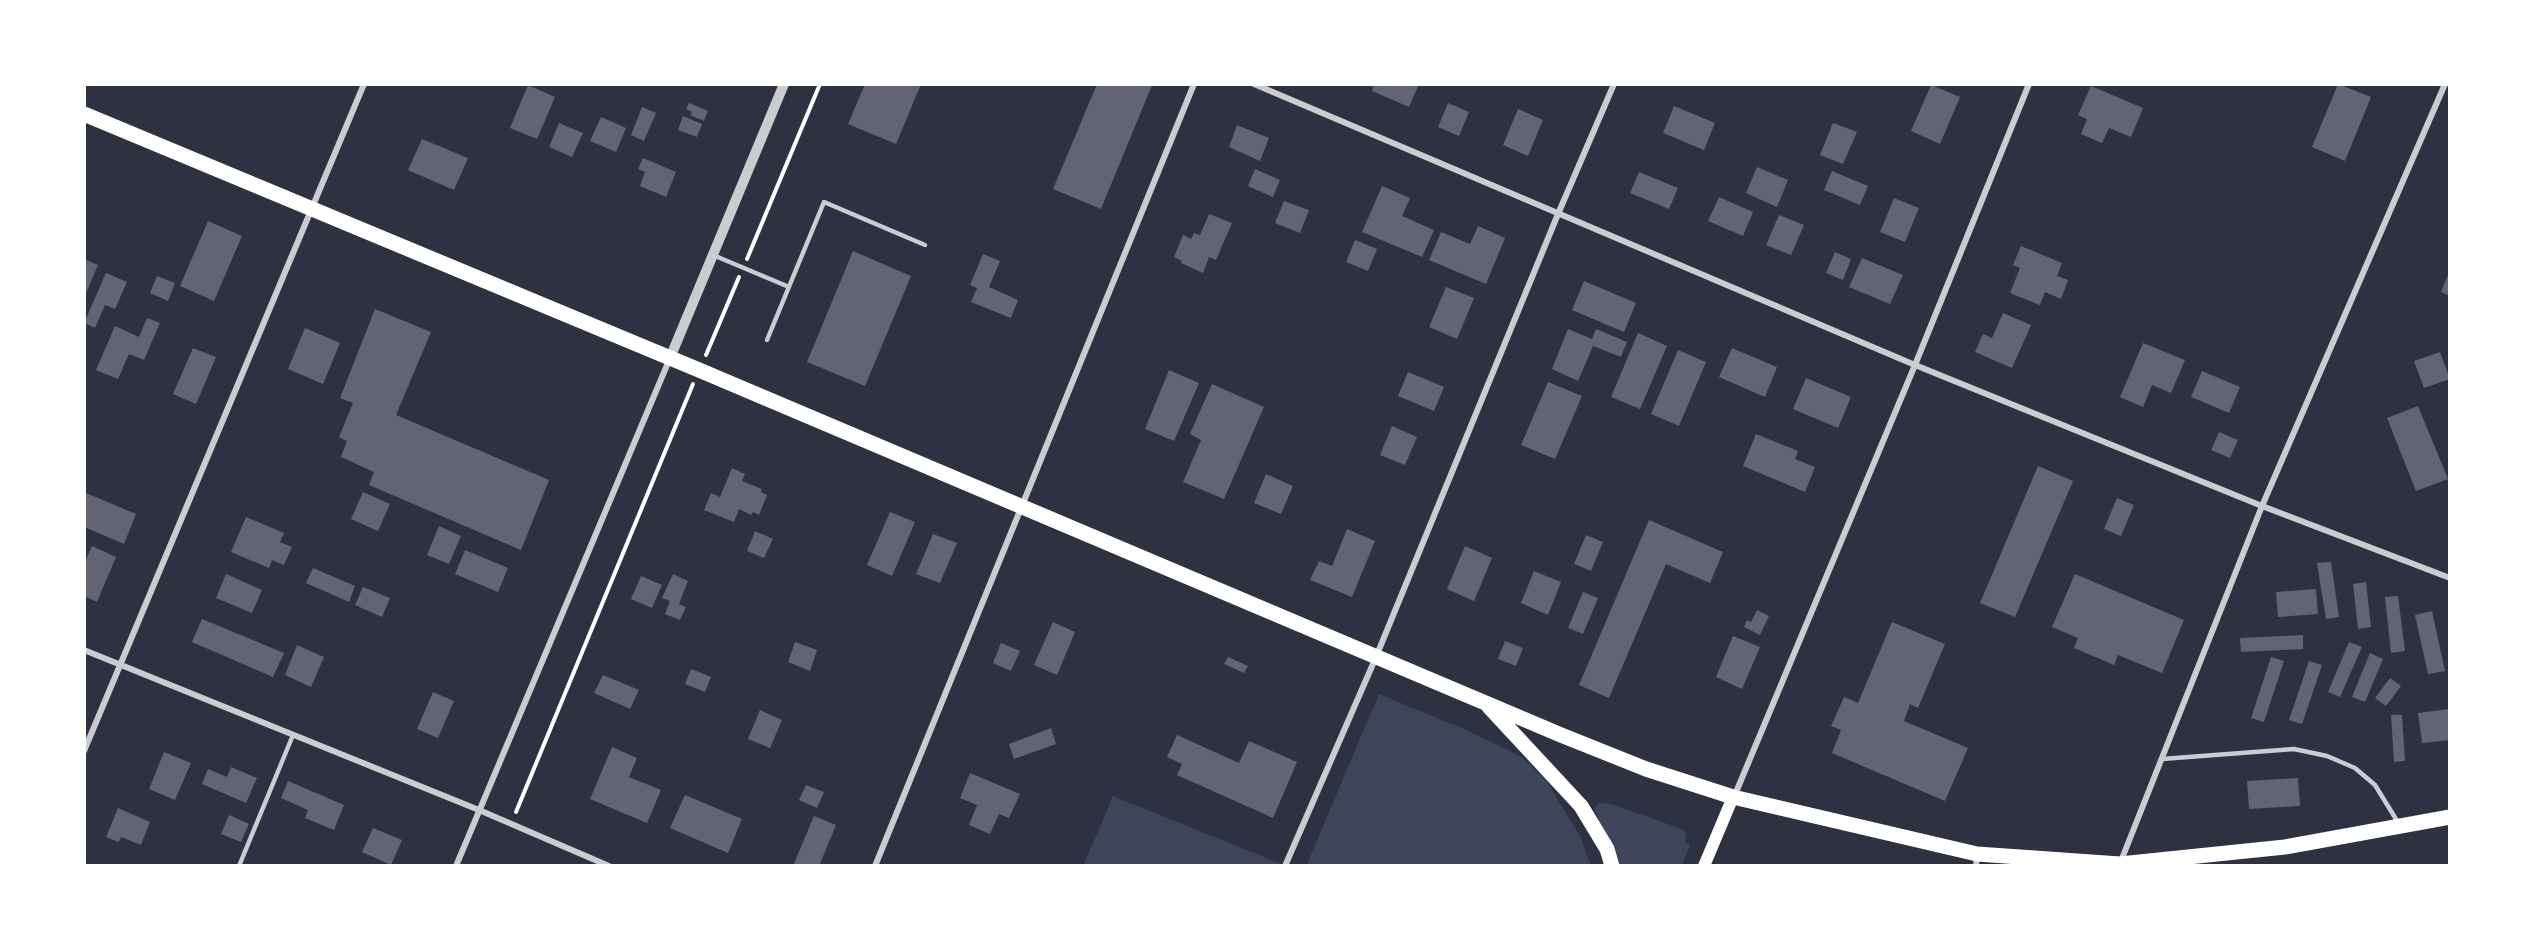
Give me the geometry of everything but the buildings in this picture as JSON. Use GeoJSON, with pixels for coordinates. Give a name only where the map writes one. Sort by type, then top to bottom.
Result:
{"type":"FeatureCollection","features":[{"type":"Feature","properties":{"kind":"main road"},"geometry":{"type":"LineString","coordinates":[[84,114],[670,358],[1485,703],[1646,769],[1733,797],[1976,860],[2120,864],[2285,846],[2450,817]]}},
{"type":"Feature","properties":{"kind":"main road"},"geometry":{"type":"LineString","coordinates":[[1485,703],[1581,806],[1607,849],[1612,866]]}},
{"type":"Feature","properties":{"kind":"main road"},"geometry":{"type":"LineString","coordinates":[[1704,866],[1733,797]]}},
{"type":"Feature","properties":{"kind":"street"},"geometry":{"type":"LineString","coordinates":[[84,751],[364,84]]}},
{"type":"Feature","properties":{"kind":"street"},"geometry":{"type":"LineString","coordinates":[[456,866],[784,84]]}},
{"type":"Feature","properties":{"kind":"street"},"geometry":{"type":"LineString","coordinates":[[874,866],[1194,84]]}},
{"type":"Feature","properties":{"kind":"street"},"geometry":{"type":"LineString","coordinates":[[1254,84],[1915,365],[2262,506],[2450,578]]}},
{"type":"Feature","properties":{"kind":"street"},"geometry":{"type":"LineString","coordinates":[[1285,866],[1376,657],[1558,214],[1614,84]]}},
{"type":"Feature","properties":{"kind":"street"},"geometry":{"type":"LineString","coordinates":[[1733,797],[1915,365],[2029,84]]}},
{"type":"Feature","properties":{"kind":"street"},"geometry":{"type":"LineString","coordinates":[[2120,864],[2262,506],[2445,84]]}},
{"type":"Feature","properties":{"kind":"street"},"geometry":{"type":"LineString","coordinates":[[84,650],[479,810],[609,866]]}},
{"type":"Feature","properties":{"kind":"lane"},"geometry":{"type":"LineString","coordinates":[[767,340],[824,202],[925,245]]}},
{"type":"Feature","properties":{"kind":"lane"},"geometry":{"type":"LineString","coordinates":[[713,255],[789,287]]}},
{"type":"Feature","properties":{"kind":"lane"},"geometry":{"type":"LineString","coordinates":[[239,866],[294,735]]}},
{"type":"Feature","properties":{"kind":"lane"},"geometry":{"type":"LineString","coordinates":[[2162,759],[2294,749],[2327,756],[2355,768],[2375,785],[2401,826]]}},
{"type":"Feature","properties":{"kind":"path"},"geometry":{"type":"LineString","coordinates":[[711,342],[820,84]]}},
{"type":"Feature","properties":{"kind":"path"},"geometry":{"type":"LineString","coordinates":[[518,808],[684,406]]}},
{"type":"Feature","properties":{"kind":"shaded area"},"geometry":{"type":"Polygon","coordinates":[[[1379,694],[1464,729],[1522,757],[1546,780],[1580,836],[1591,866],[1306,866],[1379,694]]]}},
{"type":"Feature","properties":{"kind":"shaded area"},"geometry":{"type":"Polygon","coordinates":[[[1113,796],[1264,857],[1285,866],[1083,866],[1113,796]]]}},
{"type":"Feature","properties":{"kind":"shaded area"},"geometry":{"type":"Polygon","coordinates":[[[1599,803],[1611,804],[1682,829],[1686,833],[1685,842],[1690,845],[1682,866],[1620,866],[1594,809],[1599,803]]]}}]}
